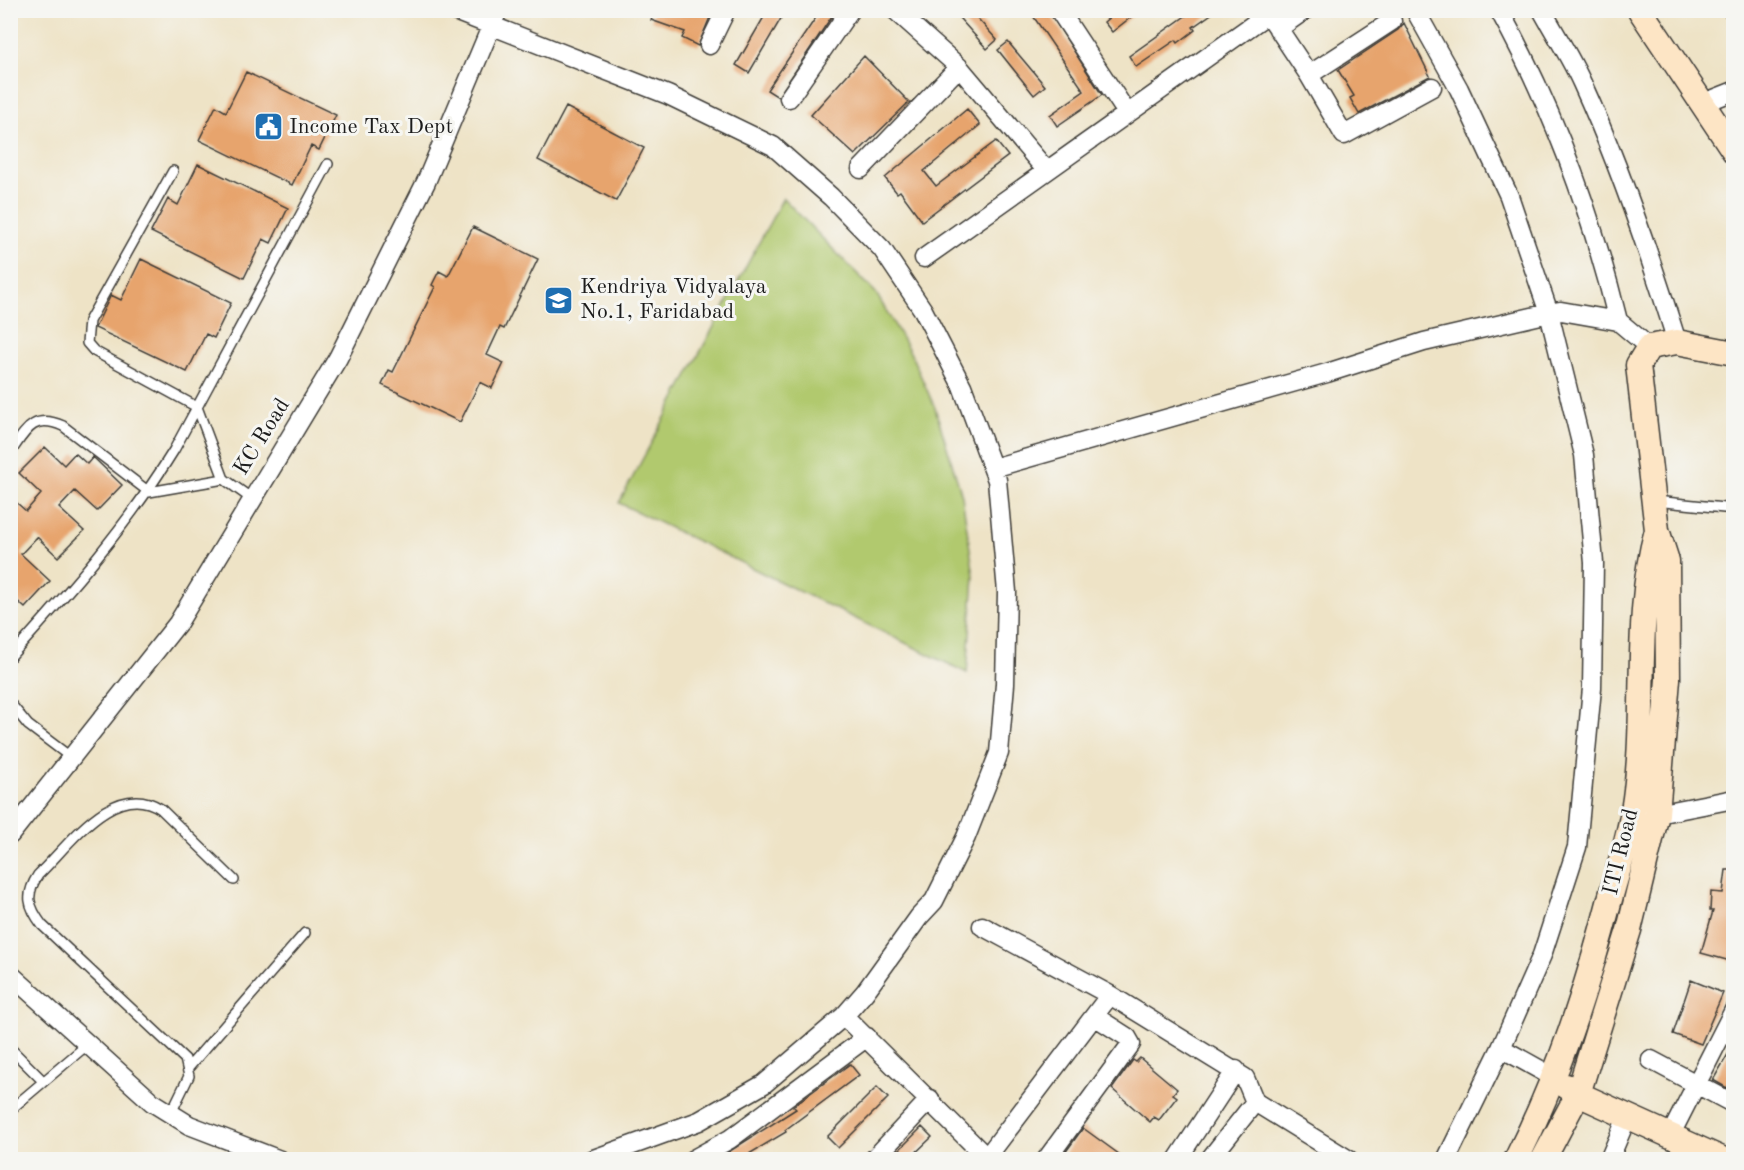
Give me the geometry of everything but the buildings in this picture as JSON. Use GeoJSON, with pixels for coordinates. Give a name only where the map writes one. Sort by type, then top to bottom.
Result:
{"type":"FeatureCollection","features":[{"type":"Feature","properties":{"kind":"street"},"geometry":{"type":"LineString","coordinates":[[452,10],[495,18],[668,95],[773,146],[839,205],[882,249],[923,310],[962,386],[997,480],[1007,592],[1005,684],[999,753],[966,837],[934,901],[919,916],[865,993],[844,1016],[764,1084],[699,1121],[591,1160]]}},
{"type":"Feature","properties":{"kind":"street"},"geometry":{"type":"LineString","coordinates":[[709,45],[726,10]]}},
{"type":"Feature","properties":{"kind":"street"},"geometry":{"type":"LineString","coordinates":[[789,98],[850,10]]}},
{"type":"Feature","properties":{"kind":"street"},"geometry":{"type":"LineString","coordinates":[[895,10],[959,67],[1047,170]]}},
{"type":"Feature","properties":{"kind":"street"},"geometry":{"type":"LineString","coordinates":[[924,258],[1127,113],[1271,18],[1305,10]]}},
{"type":"Feature","properties":{"kind":"street"},"geometry":{"type":"LineString","coordinates":[[1415,10],[1459,89],[1509,196],[1549,313],[1584,455],[1594,563],[1592,688],[1577,847],[1542,955],[1501,1048],[1446,1160]]}},
{"type":"Feature","properties":{"kind":"street"},"geometry":{"type":"LineString","coordinates":[[1499,10],[1558,135],[1588,210],[1618,321],[1644,356],[1677,342],[1734,353]]}},
{"type":"Feature","properties":{"kind":"street"},"geometry":{"type":"LineString","coordinates":[[1542,10],[1582,81],[1657,279],[1677,342]]}},
{"type":"Feature","properties":{"kind":"street"},"geometry":{"type":"LineString","coordinates":[[1064,12],[1127,113]]}},
{"type":"Feature","properties":{"kind":"street"},"geometry":{"type":"LineString","coordinates":[[1643,12],[1701,104],[1734,151]]}},
{"type":"Feature","properties":{"kind":"street","name":"KC Road"},"geometry":{"type":"LineString","coordinates":[[10,835],[73,759],[178,623],[344,348],[426,182],[495,18]]}},
{"type":"Feature","properties":{"kind":"street"},"geometry":{"type":"LineString","coordinates":[[1271,18],[1310,75],[1344,135],[1432,87]]}},
{"type":"Feature","properties":{"kind":"street"},"geometry":{"type":"LineString","coordinates":[[1310,75],[1392,21]]}},
{"type":"Feature","properties":{"kind":"street"},"geometry":{"type":"LineString","coordinates":[[861,169],[959,67]]}},
{"type":"Feature","properties":{"kind":"street"},"geometry":{"type":"LineString","coordinates":[[1701,104],[1734,91]]}},
{"type":"Feature","properties":{"kind":"street"},"geometry":{"type":"LineString","coordinates":[[993,468],[1327,373],[1424,342],[1561,311],[1618,321]]}},
{"type":"Feature","properties":{"kind":"street","name":"ITI Road"},"geometry":{"type":"LineString","coordinates":[[1543,1160],[1578,1094],[1629,930],[1657,814],[1668,679],[1667,561],[1657,530],[1644,356]]}},
{"type":"Feature","properties":{"kind":"street","name":"ITI Road"},"geometry":{"type":"LineString","coordinates":[[1516,1160],[1555,1078],[1586,991],[1633,811],[1642,721],[1647,566],[1657,530]]}},
{"type":"Feature","properties":{"kind":"street"},"geometry":{"type":"LineString","coordinates":[[1633,811],[1657,814],[1734,799]]}},
{"type":"Feature","properties":{"kind":"street"},"geometry":{"type":"LineString","coordinates":[[981,926],[1110,995],[1236,1070],[1245,1078],[1255,1102],[1349,1160]]}},
{"type":"Feature","properties":{"kind":"street"},"geometry":{"type":"LineString","coordinates":[[10,974],[124,1078],[171,1113],[199,1129],[280,1160]]}},
{"type":"Feature","properties":{"kind":"street"},"geometry":{"type":"LineString","coordinates":[[844,1016],[988,1158],[1110,995]]}},
{"type":"Feature","properties":{"kind":"street"},"geometry":{"type":"LineString","coordinates":[[1671,1134],[1734,1010]]}},
{"type":"Feature","properties":{"kind":"street"},"geometry":{"type":"LineString","coordinates":[[1046,1160],[1131,1044],[1127,1037],[1095,1016]]}},
{"type":"Feature","properties":{"kind":"street"},"geometry":{"type":"LineString","coordinates":[[692,1160],[730,1139],[867,1037]]}},
{"type":"Feature","properties":{"kind":"street"},"geometry":{"type":"LineString","coordinates":[[1501,1048],[1555,1078],[1578,1094],[1671,1134],[1724,1160]]}},
{"type":"Feature","properties":{"kind":"street"},"geometry":{"type":"LineString","coordinates":[[1652,1060],[1734,1104]]}},
{"type":"Feature","properties":{"kind":"street"},"geometry":{"type":"LineString","coordinates":[[1176,1160],[1236,1070]]}},
{"type":"Feature","properties":{"kind":"street"},"geometry":{"type":"LineString","coordinates":[[873,1160],[930,1099]]}},
{"type":"Feature","properties":{"kind":"street"},"geometry":{"type":"LineString","coordinates":[[1209,1160],[1255,1102]]}},
{"type":"Feature","properties":{"kind":"street"},"geometry":{"type":"LineString","coordinates":[[1609,1160],[1628,1115]]}},
{"type":"Feature","properties":{"kind":"lane"},"geometry":{"type":"LineString","coordinates":[[10,657],[64,597],[148,492],[197,407],[328,164]]}},
{"type":"Feature","properties":{"kind":"lane"},"geometry":{"type":"LineString","coordinates":[[173,171],[89,321],[87,343],[94,351],[197,407],[224,479],[252,499]]}},
{"type":"Feature","properties":{"kind":"lane"},"geometry":{"type":"LineString","coordinates":[[10,453],[31,426],[36,422],[50,420],[63,426],[148,492],[224,479]]}},
{"type":"Feature","properties":{"kind":"lane"},"geometry":{"type":"LineString","coordinates":[[1655,501],[1734,508]]}},
{"type":"Feature","properties":{"kind":"lane"},"geometry":{"type":"LineString","coordinates":[[10,703],[28,725],[73,759]]}},
{"type":"Feature","properties":{"kind":"lane"},"geometry":{"type":"LineString","coordinates":[[171,1113],[189,1076],[189,1067],[176,1048],[42,925],[30,910],[28,899],[31,886],[39,875],[105,810],[122,801],[136,799],[148,801],[161,809],[234,880]]}},
{"type":"Feature","properties":{"kind":"lane"},"geometry":{"type":"LineString","coordinates":[[189,1067],[305,933]]}},
{"type":"Feature","properties":{"kind":"lane"},"geometry":{"type":"LineString","coordinates":[[10,1110],[88,1044]]}},
{"type":"Feature","properties":{"kind":"lane"},"geometry":{"type":"LineString","coordinates":[[10,1048],[43,1081]]}},
{"type":"Feature","properties":{"kind":"green space"},"geometry":{"type":"Polygon","coordinates":[[[783,198],[876,293],[910,352],[935,408],[962,496],[974,576],[967,673],[619,503],[783,198]]]}},
{"type":"Feature","properties":{"kind":"place","name":"Income Tax Dept"},"geometry":{"type":"Point","coordinates":[268,127]}},
{"type":"Feature","properties":{"kind":"place","name":"Kendriya Vidyalaya No.1, Faridabad"},"geometry":{"type":"Point","coordinates":[559,300]}}]}
